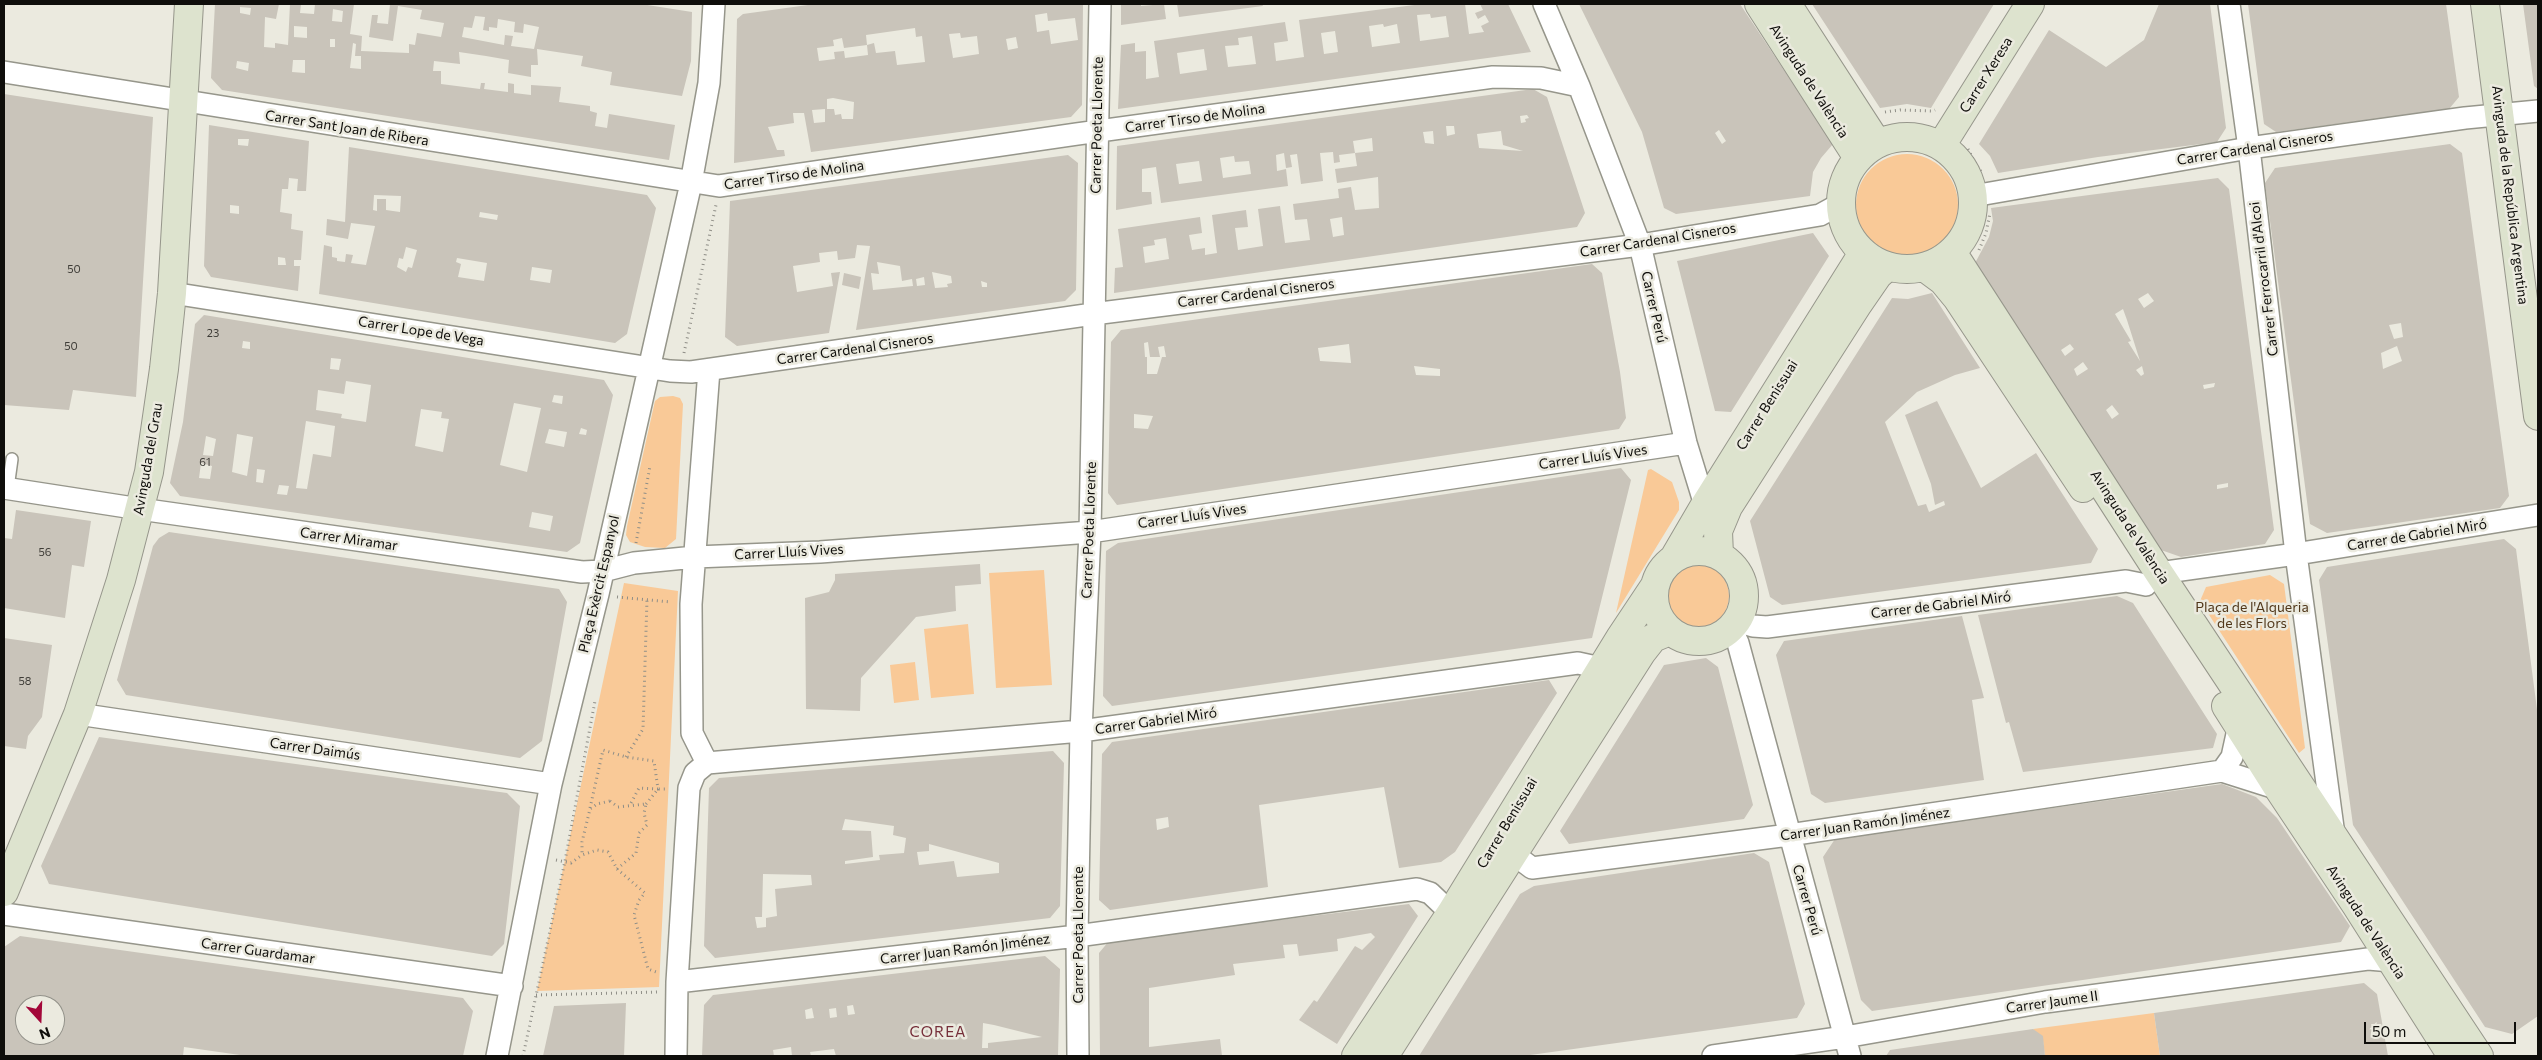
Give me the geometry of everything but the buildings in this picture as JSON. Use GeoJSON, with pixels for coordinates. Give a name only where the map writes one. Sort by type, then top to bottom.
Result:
{"type":"FeatureCollection","features":[{"type":"Feature","properties":{"kind":"street","name":"Avinguda del Grau"},"geometry":{"type":"LineString","coordinates":[[4,892],[78,714],[121,580],[149,472],[164,369],[172,293],[185,102],[189,4]]}},
{"type":"Feature","properties":{"kind":"street","name":"Plaça Exèrcit Espanyol"},"geometry":{"type":"LineString","coordinates":[[497,1056],[551,784],[603,571],[691,182],[709,83],[714,4]]}},
{"type":"Feature","properties":{"kind":"street","name":"Carrer Poeta Llorente"},"geometry":{"type":"LineString","coordinates":[[1078,1056],[1077,936],[1081,731],[1090,532],[1100,4]]}},
{"type":"Feature","properties":{"kind":"street","name":"Carrer Perú"},"geometry":{"type":"LineString","coordinates":[[1544,4],[1580,86],[1640,245],[1686,443],[1705,505]]}},
{"type":"Feature","properties":{"kind":"street","name":"Avinguda de València"},"geometry":{"type":"LineString","coordinates":[[1759,4],[1868,151]]}},
{"type":"Feature","properties":{"kind":"street","name":"Carrer Xeresa"},"geometry":{"type":"LineString","coordinates":[[1954,144],[2030,4]]}},
{"type":"Feature","properties":{"kind":"street","name":"Carrer Ferrocarril d'Alcoi"},"geometry":{"type":"LineString","coordinates":[[2229,4],[2249,148],[2296,554]]}},
{"type":"Feature","properties":{"kind":"street","name":"Avinguda de la República Argentina"},"geometry":{"type":"LineString","coordinates":[[2485,4],[2538,416]]}},
{"type":"Feature","properties":{"kind":"street","name":"Avinguda de València"},"geometry":{"type":"LineString","coordinates":[[1790,7],[1868,151]]}},
{"type":"Feature","properties":{"kind":"street","name":"Carrer Sant Joan de Ribera"},"geometry":{"type":"LineString","coordinates":[[4,72],[691,182]]}},
{"type":"Feature","properties":{"kind":"street","name":"Carrer Tirso de Molina"},"geometry":{"type":"LineString","coordinates":[[691,182],[725,185],[1097,131],[1493,77],[1541,78],[1580,86]]}},
{"type":"Feature","properties":{"kind":"street","name":"Carrer Cardenal Cisneros"},"geometry":{"type":"LineString","coordinates":[[1984,194],[2249,148],[2465,118],[2538,111]]}},
{"type":"Feature","properties":{"kind":"street"},"geometry":{"type":"LineString","coordinates":[[1910,137],[1954,144],[1970,181],[1984,194],[1964,236],[1965,252],[1924,267],[1906,269],[1887,266],[1863,253],[1847,231],[1840,204],[1842,188],[1848,172],[1868,151],[1893,138],[1910,137]]}},
{"type":"Feature","properties":{"kind":"street","name":"Carrer Cardenal Cisneros"},"geometry":{"type":"LineString","coordinates":[[670,371],[692,372],[709,370],[1093,314],[1640,245],[1820,215],[1840,204]]}},
{"type":"Feature","properties":{"kind":"street","name":"Avinguda de València"},"geometry":{"type":"LineString","coordinates":[[1965,252],[2238,725],[2452,1056]]}},
{"type":"Feature","properties":{"kind":"street","name":"Carrer Benissuai"},"geometry":{"type":"LineString","coordinates":[[1674,558],[1705,505],[1863,253]]}},
{"type":"Feature","properties":{"kind":"street","name":"Carrer Benissuai"},"geometry":{"type":"LineString","coordinates":[[1719,555],[1718,531],[1728,507],[1858,304],[1878,275],[1887,266]]}},
{"type":"Feature","properties":{"kind":"street","name":"Avinguda de València"},"geometry":{"type":"LineString","coordinates":[[1924,267],[1943,281],[1957,298],[2311,801],[2479,1056]]}},
{"type":"Feature","properties":{"kind":"street","name":"Carrer Lope de Vega"},"geometry":{"type":"LineString","coordinates":[[172,293],[670,371]]}},
{"type":"Feature","properties":{"kind":"street"},"geometry":{"type":"LineString","coordinates":[[676,1056],[677,987],[689,788],[695,773],[707,763],[692,733],[691,604],[709,370]]}},
{"type":"Feature","properties":{"kind":"street","name":"Carrer Lluís Vives"},"geometry":{"type":"LineString","coordinates":[[695,557],[820,552],[1090,532],[1686,443]]}},
{"type":"Feature","properties":{"kind":"street","name":"Carrer Miramar"},"geometry":{"type":"LineString","coordinates":[[6,488],[569,570],[603,571],[634,563],[695,557]]}},
{"type":"Feature","properties":{"kind":"street","name":"Carrer de Gabriel Miró"},"geometry":{"type":"LineString","coordinates":[[1734,624],[1766,627],[2153,579],[2538,515]]}},
{"type":"Feature","properties":{"kind":"street"},"geometry":{"type":"LineString","coordinates":[[1704,551],[1719,555],[1730,562],[1743,584],[1744,603],[1734,624],[1720,636],[1708,640],[1694,641],[1682,638],[1670,631],[1656,611],[1653,599],[1654,587],[1665,566],[1674,558],[1688,552],[1704,551]]}},
{"type":"Feature","properties":{"kind":"street"},"geometry":{"type":"LineString","coordinates":[[2296,554],[2334,835]]}},
{"type":"Feature","properties":{"kind":"street","name":"Carrer Benissuai"},"geometry":{"type":"LineString","coordinates":[[1356,1056],[1451,913],[1601,668],[1654,587]]}},
{"type":"Feature","properties":{"kind":"street","name":"Carrer Perú"},"geometry":{"type":"LineString","coordinates":[[1734,624],[1788,835],[1848,1047]]}},
{"type":"Feature","properties":{"kind":"street","name":"Carrer Benissuai"},"geometry":{"type":"LineString","coordinates":[[1384,1056],[1642,652],[1653,638],[1670,631]]}},
{"type":"Feature","properties":{"kind":"street","name":"Carrer Gabriel Miró"},"geometry":{"type":"LineString","coordinates":[[707,763],[1081,731],[1578,662],[1601,668]]}},
{"type":"Feature","properties":{"kind":"street","name":"Carrer Daimús"},"geometry":{"type":"LineString","coordinates":[[78,714],[551,784]]}},
{"type":"Feature","properties":{"kind":"street"},"geometry":{"type":"LineString","coordinates":[[2222,771],[2232,757],[2238,725]]}},
{"type":"Feature","properties":{"kind":"street","name":"Carrer Juan Ramón Jiménez"},"geometry":{"type":"LineString","coordinates":[[1512,853],[1532,868],[1788,835],[2222,771],[2278,788]]}},
{"type":"Feature","properties":{"kind":"street"},"geometry":{"type":"LineString","coordinates":[[2278,788],[2311,801]]}},
{"type":"Feature","properties":{"kind":"street","name":"Carrer Juan Ramón Jiménez"},"geometry":{"type":"LineString","coordinates":[[677,987],[1077,936],[1417,889],[1430,893],[1451,913]]}},
{"type":"Feature","properties":{"kind":"street","name":"Carrer Guardamar"},"geometry":{"type":"LineString","coordinates":[[4,914],[512,986]]}},
{"type":"Feature","properties":{"kind":"street","name":"Carrer Jaume II"},"geometry":{"type":"LineString","coordinates":[[1713,1056],[1848,1047],[2045,1002],[2368,959],[2392,961]]}},
{"type":"Feature","properties":{"kind":"lane"},"geometry":{"type":"LineString","coordinates":[[6,488],[12,458]]}},
{"type":"Feature","properties":{"kind":"path"},"geometry":{"type":"LineString","coordinates":[[1954,144],[1968,152],[1984,194],[1986,234],[1965,252]]}},
{"type":"Feature","properties":{"kind":"path"},"geometry":{"type":"LineString","coordinates":[[613,606],[614,596],[630,580],[652,458]]}},
{"type":"Feature","properties":{"kind":"path"},"geometry":{"type":"LineString","coordinates":[[614,596],[691,604]]}},
{"type":"Feature","properties":{"kind":"path"},"geometry":{"type":"LineString","coordinates":[[626,757],[643,729],[647,600]]}},
{"type":"Feature","properties":{"kind":"path"},"geometry":{"type":"LineString","coordinates":[[523,1056],[565,861],[596,694]]}},
{"type":"Feature","properties":{"kind":"path"},"geometry":{"type":"LineString","coordinates":[[582,854],[582,842],[603,750],[626,757],[654,761],[658,789],[646,804],[644,813],[647,825],[639,833],[636,853],[617,869]]}},
{"type":"Feature","properties":{"kind":"path"},"geometry":{"type":"LineString","coordinates":[[631,804],[639,788],[689,788]]}},
{"type":"Feature","properties":{"kind":"path"},"geometry":{"type":"LineString","coordinates":[[590,809],[597,804],[610,802],[618,806],[646,804]]}},
{"type":"Feature","properties":{"kind":"path"},"geometry":{"type":"LineString","coordinates":[[536,856],[571,863],[582,854],[597,850],[608,852],[617,869],[645,893],[639,900],[634,915],[648,969],[677,987]]}},
{"type":"Feature","properties":{"kind":"path"},"geometry":{"type":"LineString","coordinates":[[536,995],[677,987]]}},
{"type":"Feature","properties":{"kind":"green space"},"geometry":{"type":"Polygon","coordinates":[[[1907,154],[1926,158],[1943,169],[1954,186],[1958,205],[1954,224],[1943,241],[1926,252],[1907,256],[1888,252],[1871,241],[1860,224],[1856,205],[1860,186],[1871,169],[1888,158],[1907,154]]]}},
{"type":"Feature","properties":{"kind":"green space"},"geometry":{"type":"Polygon","coordinates":[[[673,396],[680,398],[683,404],[676,539],[665,548],[645,547],[630,542],[626,535],[627,526],[655,401],[660,397],[673,396]]]}},
{"type":"Feature","properties":{"kind":"green space"},"geometry":{"type":"Polygon","coordinates":[[[1651,469],[1672,482],[1679,502],[1679,510],[1616,613],[1648,470],[1651,469]]]}},
{"type":"Feature","properties":{"kind":"green space"},"geometry":{"type":"Polygon","coordinates":[[[1697,564],[1709,567],[1720,573],[1726,584],[1729,596],[1726,608],[1720,619],[1709,625],[1697,628],[1685,625],[1674,619],[1668,608],[1665,596],[1668,584],[1674,573],[1685,567],[1697,564]]]}},
{"type":"Feature","properties":{"kind":"green space"},"geometry":{"type":"Polygon","coordinates":[[[1044,570],[1052,685],[996,688],[989,573],[1044,570]]]}},
{"type":"Feature","properties":{"kind":"green space","name":"Plaça de l'Alqueria de les Flors"},"geometry":{"type":"Polygon","coordinates":[[[2270,575],[2284,584],[2305,748],[2299,753],[2200,601],[2206,587],[2270,575]]]}},
{"type":"Feature","properties":{"kind":"green space"},"geometry":{"type":"Polygon","coordinates":[[[624,583],[678,591],[659,987],[537,991],[624,583]]]}},
{"type":"Feature","properties":{"kind":"green space"},"geometry":{"type":"Polygon","coordinates":[[[968,624],[974,694],[931,698],[924,629],[968,624]]]}},
{"type":"Feature","properties":{"kind":"green space"},"geometry":{"type":"Polygon","coordinates":[[[915,662],[919,700],[894,703],[890,665],[915,662]]]}},
{"type":"Feature","properties":{"kind":"green space"},"geometry":{"type":"Polygon","coordinates":[[[2154,1013],[2160,1056],[2045,1056],[2043,1041],[2033,1029],[2154,1013]]]}},
{"type":"Feature","properties":{"kind":"district","name":"COREA"},"geometry":{"type":"Point","coordinates":[938,1032]}}]}
